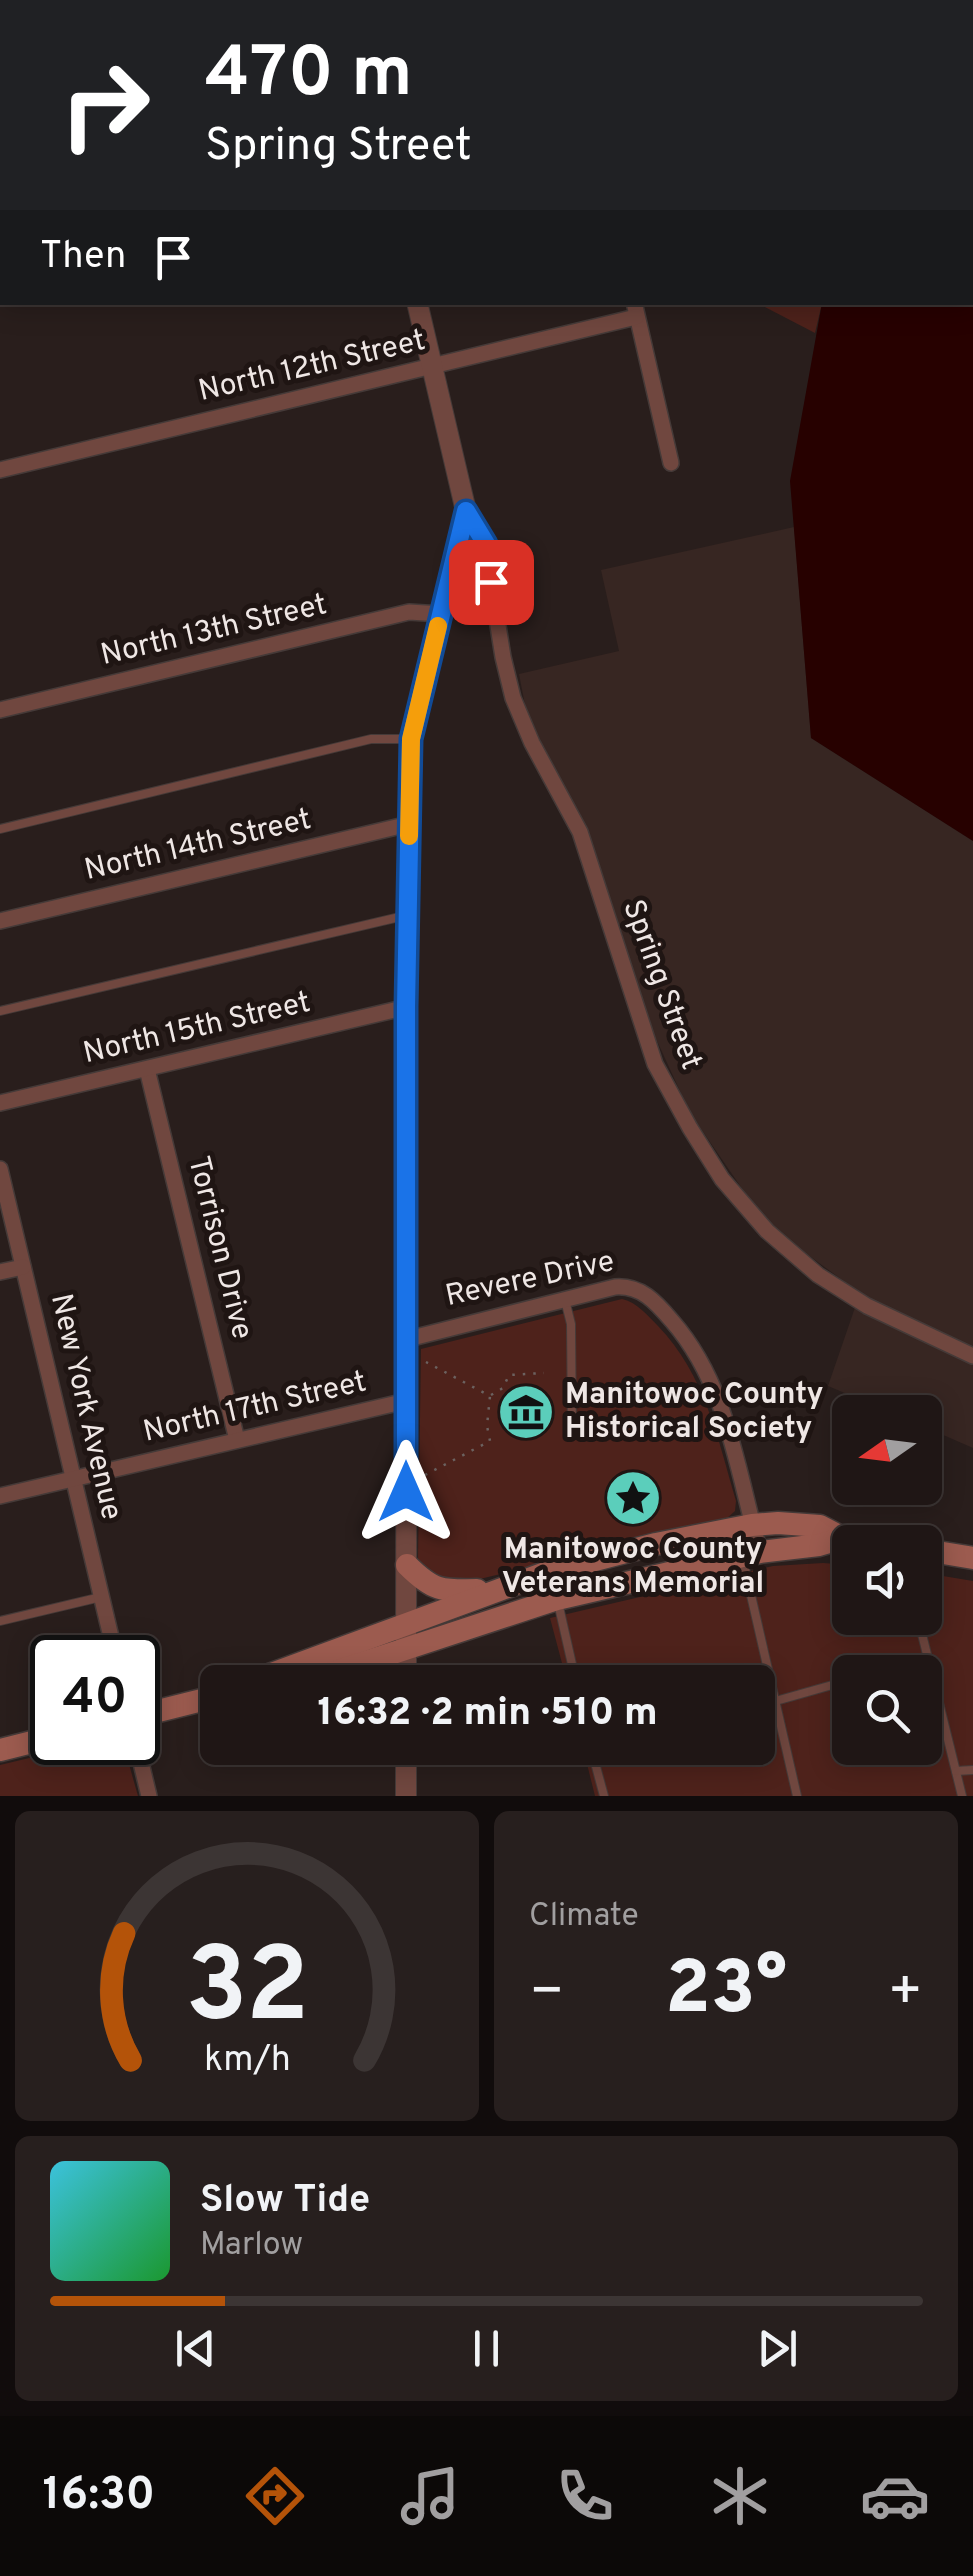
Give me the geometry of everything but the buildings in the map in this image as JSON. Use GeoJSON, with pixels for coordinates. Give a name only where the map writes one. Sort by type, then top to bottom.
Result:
{"type":"FeatureCollection","features":[{"type":"Feature","properties":{"kind":"main road"},"geometry":{"type":"LineString","coordinates":[[295,1665],[551,1571],[656,1544],[752,1524],[820,1526],[832,1532]]}},
{"type":"Feature","properties":{"kind":"main road"},"geometry":{"type":"LineString","coordinates":[[361,1665],[557,1599],[751,1554],[832,1542]]}},
{"type":"Feature","properties":{"kind":"main road"},"geometry":{"type":"LineString","coordinates":[[942,1553],[973,1558]]}},
{"type":"Feature","properties":{"kind":"main road"},"geometry":{"type":"LineString","coordinates":[[406,1565],[428,1586],[438,1590],[501,1590]]}},
{"type":"Feature","properties":{"kind":"main road"},"geometry":{"type":"LineString","coordinates":[[160,1710],[200,1700]]}},
{"type":"Feature","properties":{"kind":"main road"},"geometry":{"type":"LineString","coordinates":[[0,1750],[30,1742]]}},
{"type":"Feature","properties":{"kind":"street"},"geometry":{"type":"LineString","coordinates":[[407,1665],[406,1007],[411,739],[466,511],[418,305]]}},
{"type":"Feature","properties":{"kind":"street"},"geometry":{"type":"LineString","coordinates":[[635,310],[671,463]]}},
{"type":"Feature","properties":{"kind":"street","name":"North 12th Street"},"geometry":{"type":"LineString","coordinates":[[0,470],[432,367],[635,310]]}},
{"type":"Feature","properties":{"kind":"street","name":"Spring Street"},"geometry":{"type":"LineString","coordinates":[[466,511],[486,544],[513,698],[580,832],[655,1064],[690,1128],[722,1179],[767,1231],[818,1275],[866,1306],[973,1356]]}},
{"type":"Feature","properties":{"kind":"street","name":"North 13th Street"},"geometry":{"type":"LineString","coordinates":[[0,710],[409,612],[441,614]]}},
{"type":"Feature","properties":{"kind":"street","name":"North 14th Street"},"geometry":{"type":"LineString","coordinates":[[0,920],[409,824]]}},
{"type":"Feature","properties":{"kind":"street","name":"North 15th Street"},"geometry":{"type":"LineString","coordinates":[[0,1103],[406,1007]]}},
{"type":"Feature","properties":{"kind":"street","name":"Torrison Drive"},"geometry":{"type":"LineString","coordinates":[[147,1070],[237,1440]]}},
{"type":"Feature","properties":{"kind":"street","name":"New York Avenue"},"geometry":{"type":"LineString","coordinates":[[0,1169],[111,1635]]}},
{"type":"Feature","properties":{"kind":"street"},"geometry":{"type":"LineString","coordinates":[[0,1272],[23,1267]]}},
{"type":"Feature","properties":{"kind":"street","name":"Revere Drive"},"geometry":{"type":"LineString","coordinates":[[408,1338],[630,1286],[655,1302],[706,1368],[721,1404],[752,1524],[751,1554]]}},
{"type":"Feature","properties":{"kind":"street","name":"North 17th Street"},"geometry":{"type":"LineString","coordinates":[[0,1496],[406,1401]]}},
{"type":"Feature","properties":{"kind":"street"},"geometry":{"type":"LineString","coordinates":[[142,1765],[149,1796]]}},
{"type":"Feature","properties":{"kind":"street"},"geometry":{"type":"LineString","coordinates":[[406,1765],[406,1796]]}},
{"type":"Feature","properties":{"kind":"lane"},"geometry":{"type":"LineString","coordinates":[[0,829],[371,739],[411,739]]}},
{"type":"Feature","properties":{"kind":"lane"},"geometry":{"type":"LineString","coordinates":[[0,1011],[408,915]]}},
{"type":"Feature","properties":{"kind":"lane"},"geometry":{"type":"LineString","coordinates":[[565,1300],[571,1324],[572,1432]]}},
{"type":"Feature","properties":{"kind":"lane"},"geometry":{"type":"LineString","coordinates":[[751,1554],[768,1665]]}},
{"type":"Feature","properties":{"kind":"lane"},"geometry":{"type":"LineString","coordinates":[[551,1571],[572,1665]]}},
{"type":"Feature","properties":{"kind":"lane"},"geometry":{"type":"LineString","coordinates":[[0,1621],[102,1597]]}},
{"type":"Feature","properties":{"kind":"lane"},"geometry":{"type":"LineString","coordinates":[[775,1701],[832,1685]]}},
{"type":"Feature","properties":{"kind":"lane"},"geometry":{"type":"LineString","coordinates":[[775,1705],[797,1796]]}},
{"type":"Feature","properties":{"kind":"lane"},"geometry":{"type":"LineString","coordinates":[[942,1714],[962,1796]]}},
{"type":"Feature","properties":{"kind":"lane"},"geometry":{"type":"LineString","coordinates":[[598,1765],[604,1796]]}},
{"type":"Feature","properties":{"kind":"lane"},"geometry":{"type":"LineString","coordinates":[[956,1770],[973,1770]]}},
{"type":"Feature","properties":{"kind":"path"},"geometry":{"type":"LineString","coordinates":[[425,1361],[490,1396]]}},
{"type":"Feature","properties":{"kind":"path"},"geometry":{"type":"LineString","coordinates":[[490,1396],[504,1388],[509,1375],[544,1373]]}},
{"type":"Feature","properties":{"kind":"path"},"geometry":{"type":"LineString","coordinates":[[425,1475],[490,1441],[490,1396]]}},
{"type":"Feature","properties":{"kind":"shaded area"},"geometry":{"type":"Polygon","coordinates":[[[761,305],[822,305],[815,333],[761,305]]]}},
{"type":"Feature","properties":{"kind":"shaded area"},"geometry":{"type":"Polygon","coordinates":[[[822,305],[973,305],[973,841],[811,738],[790,481],[822,305]]]}},
{"type":"Feature","properties":{"kind":"shaded area"},"geometry":{"type":"Polygon","coordinates":[[[794,527],[811,738],[973,841],[973,1448],[942,1434],[942,1395],[849,1395],[828,1386],[860,1293],[785,1238],[754,1206],[690,1113],[647,1019],[586,828],[541,742],[525,705],[519,674],[619,651],[601,570],[794,527]]]}},
{"type":"Feature","properties":{"kind":"shaded area"},"geometry":{"type":"Polygon","coordinates":[[[622,1299],[638,1306],[674,1345],[699,1387],[716,1431],[736,1501],[735,1511],[725,1520],[459,1584],[421,1569],[421,1349],[622,1299]]]}},
{"type":"Feature","properties":{"kind":"shaded area"},"geometry":{"type":"Polygon","coordinates":[[[823,1563],[832,1564],[832,1635],[942,1635],[942,1576],[973,1581],[973,1796],[595,1796],[587,1765],[775,1765],[775,1665],[562,1665],[550,1618],[773,1566],[823,1563]]]}},
{"type":"Feature","properties":{"kind":"shaded area"},"geometry":{"type":"Polygon","coordinates":[[[30,1758],[30,1765],[129,1765],[138,1796],[0,1796],[0,1765],[30,1758]]]}},
{"type":"Feature","properties":{"kind":"slow traffic"},"geometry":{"type":"LineString","coordinates":[[409,836],[411,739],[438,626]]}},
{"type":"Feature","properties":{"kind":"place","name":"Manitowoc County Historical Society"},"geometry":{"type":"Point","coordinates":[526,1412]}},
{"type":"Feature","properties":{"kind":"place","name":"Manitowoc County Veterans Memorial"},"geometry":{"type":"Point","coordinates":[633,1498]}},
{"type":"Feature","properties":{"kind":"route"},"geometry":{"type":"LineString","coordinates":[[406,1492],[406,1007],[411,739],[466,511],[486,544],[491,582]]}}]}
